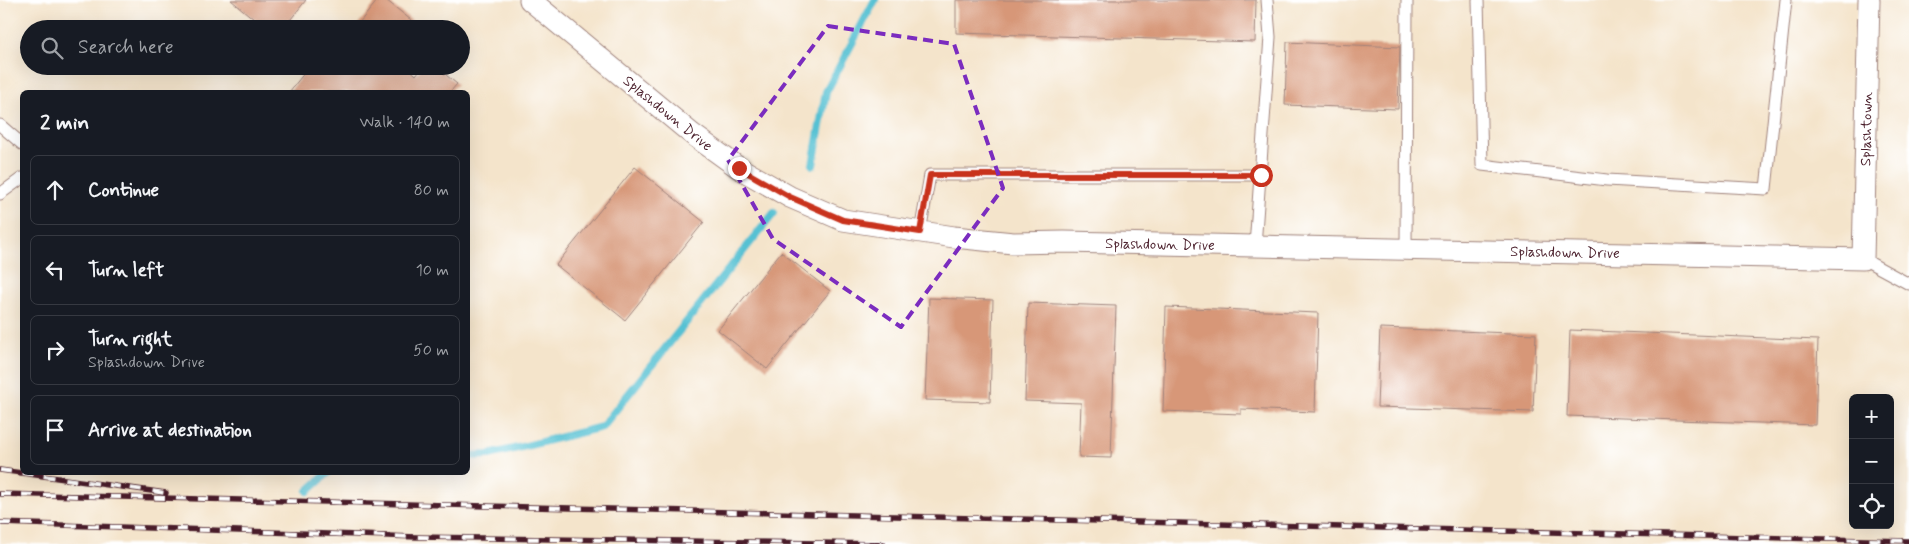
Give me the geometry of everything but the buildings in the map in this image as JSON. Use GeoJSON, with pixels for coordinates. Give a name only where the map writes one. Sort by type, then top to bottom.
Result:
{"type":"FeatureCollection","features":[{"type":"Feature","properties":{"kind":"street","name":"Splashdown Drive"},"geometry":{"type":"LineString","coordinates":[[530,0],[692,134],[739,168],[790,197],[843,220],[920,232],[1013,243],[1064,242],[1863,259]]}},
{"type":"Feature","properties":{"kind":"street","name":"Splashtown"},"geometry":{"type":"LineString","coordinates":[[1863,259],[1869,0]]}},
{"type":"Feature","properties":{"kind":"lane"},"geometry":{"type":"LineString","coordinates":[[1255,246],[1270,37],[1267,0]]}},
{"type":"Feature","properties":{"kind":"lane"},"geometry":{"type":"LineString","coordinates":[[1406,249],[1407,0]]}},
{"type":"Feature","properties":{"kind":"lane"},"geometry":{"type":"LineString","coordinates":[[1478,0],[1482,165],[1607,180],[1766,189],[1786,0]]}},
{"type":"Feature","properties":{"kind":"lane"},"geometry":{"type":"LineString","coordinates":[[0,125],[20,142]]}},
{"type":"Feature","properties":{"kind":"lane"},"geometry":{"type":"LineString","coordinates":[[920,232],[930,175],[1261,175]]}},
{"type":"Feature","properties":{"kind":"lane"},"geometry":{"type":"LineString","coordinates":[[0,194],[20,179]]}},
{"type":"Feature","properties":{"kind":"lane"},"geometry":{"type":"LineString","coordinates":[[1863,259],[1909,284]]}},
{"type":"Feature","properties":{"kind":"highlighted area"},"geometry":{"type":"Polygon","coordinates":[[[828,26],[954,44],[1003,188],[901,327],[773,239],[728,160],[828,26]]]}},
{"type":"Feature","properties":{"kind":"waterway"},"geometry":{"type":"LineString","coordinates":[[813,165],[826,92],[875,0]]}},
{"type":"Feature","properties":{"kind":"waterway"},"geometry":{"type":"LineString","coordinates":[[470,456],[489,455],[602,427],[774,213]]}},
{"type":"Feature","properties":{"kind":"waterway"},"geometry":{"type":"LineString","coordinates":[[308,491],[326,475]]}},
{"type":"Feature","properties":{"kind":"railway"},"geometry":{"type":"LineString","coordinates":[[0,470],[20,473]]}},
{"type":"Feature","properties":{"kind":"railway"},"geometry":{"type":"LineString","coordinates":[[36,475],[166,493]]}},
{"type":"Feature","properties":{"kind":"railway"},"geometry":{"type":"LineString","coordinates":[[0,494],[1909,541]]}},
{"type":"Feature","properties":{"kind":"railway"},"geometry":{"type":"LineString","coordinates":[[0,523],[417,537],[883,544]]}},
{"type":"Feature","properties":{"kind":"route"},"geometry":{"type":"LineString","coordinates":[[739,168],[790,197],[843,220],[920,232],[930,175],[1261,175]]}}]}
